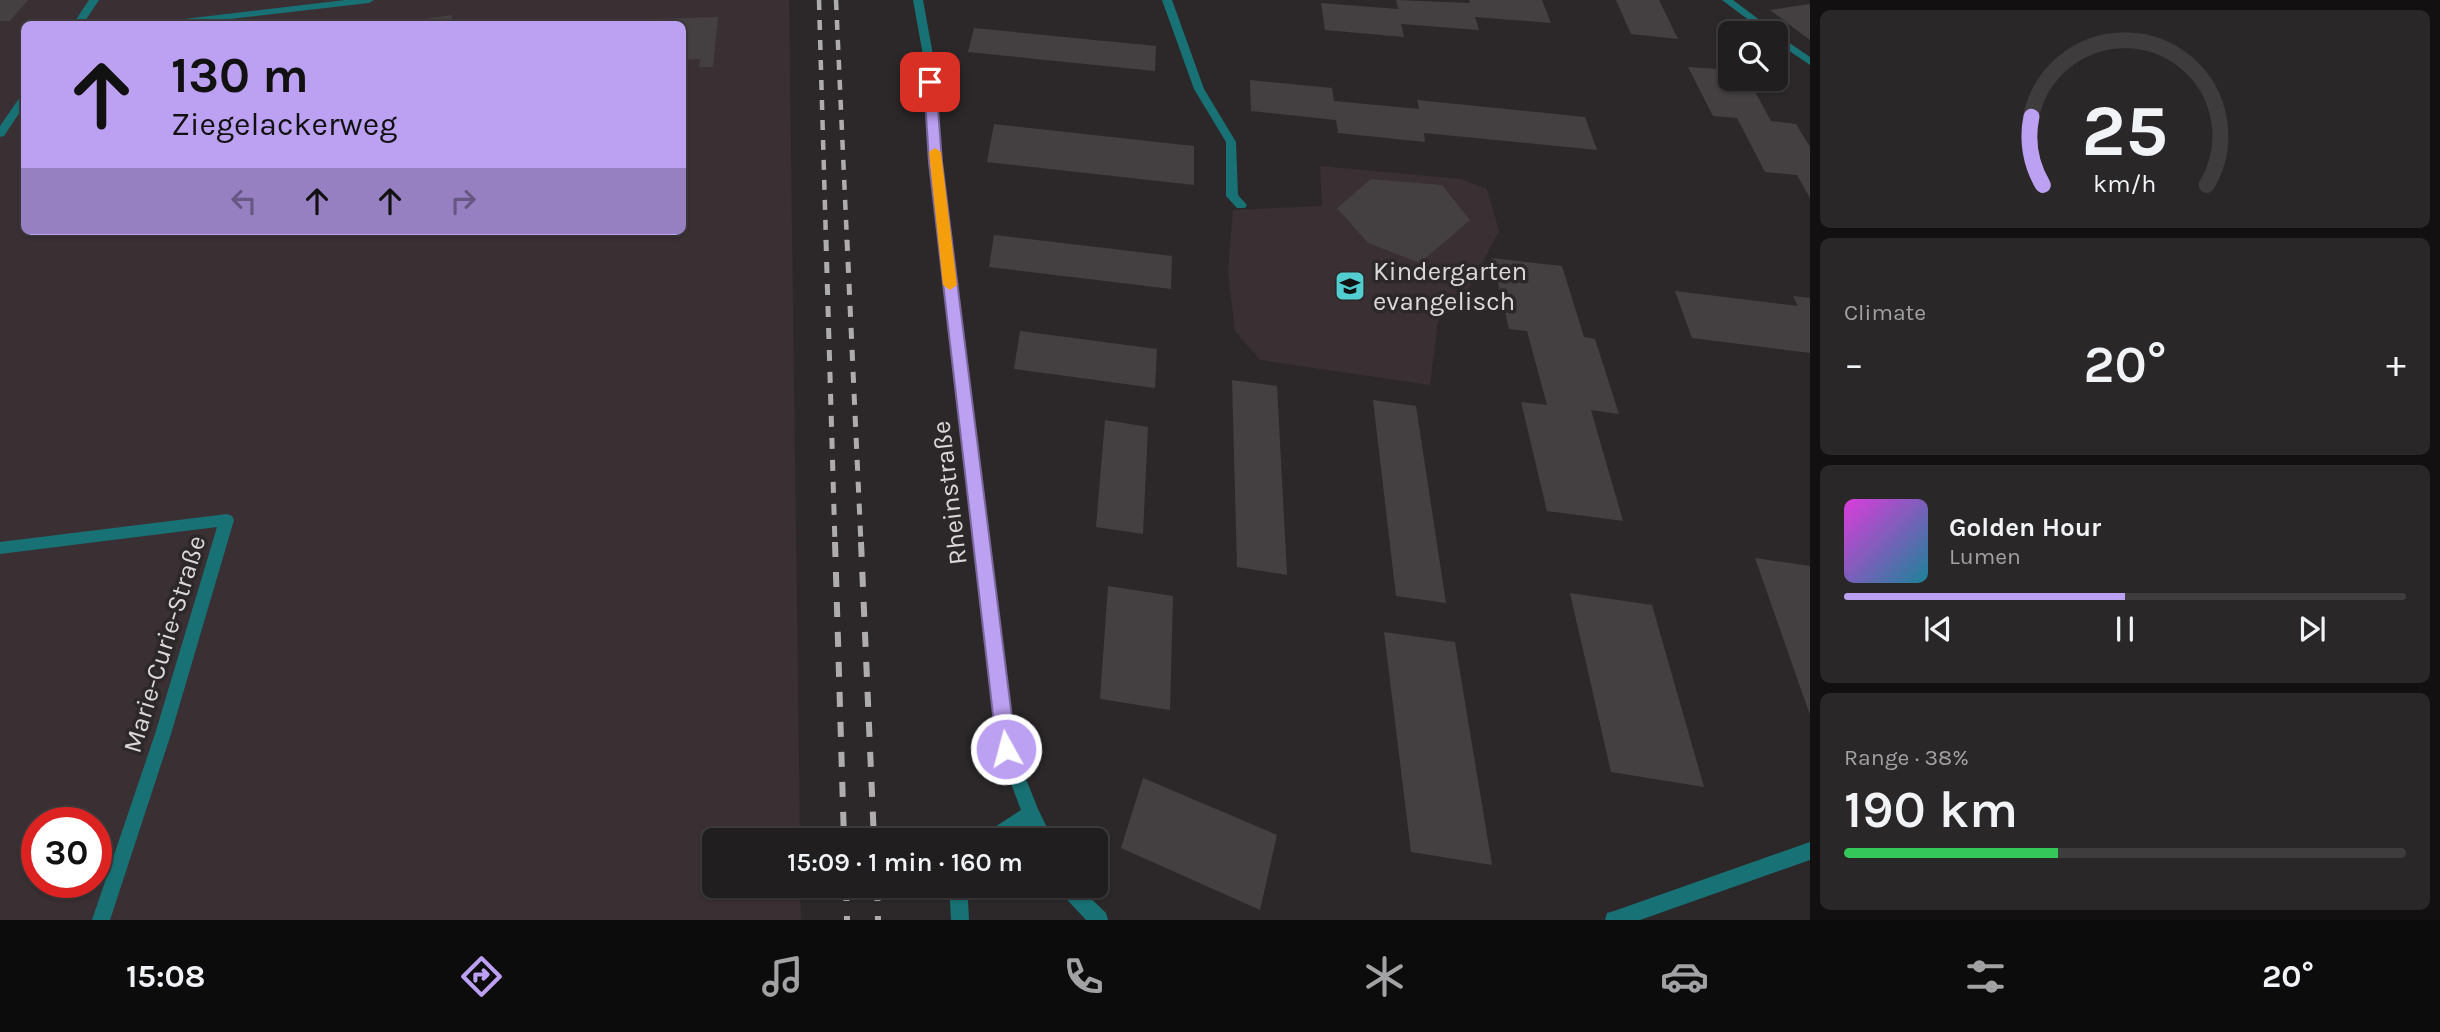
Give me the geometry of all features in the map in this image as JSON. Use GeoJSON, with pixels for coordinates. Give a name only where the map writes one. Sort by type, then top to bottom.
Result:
{"type":"FeatureCollection","features":[{"type":"Feature","properties":{"kind":"street"},"geometry":{"type":"LineString","coordinates":[[80,21],[94,0]]}},
{"type":"Feature","properties":{"kind":"street"},"geometry":{"type":"LineString","coordinates":[[192,21],[369,0]]}},
{"type":"Feature","properties":{"kind":"street","name":"Rheinstraße"},"geometry":{"type":"LineString","coordinates":[[918,0],[928,55],[936,162],[1006,749],[1038,828]]}},
{"type":"Feature","properties":{"kind":"street"},"geometry":{"type":"LineString","coordinates":[[1167,0],[1199,89],[1231,142],[1232,195],[1241,205]]}},
{"type":"Feature","properties":{"kind":"street"},"geometry":{"type":"LineString","coordinates":[[1727,0],[1756,21]]}},
{"type":"Feature","properties":{"kind":"street"},"geometry":{"type":"LineString","coordinates":[[1788,46],[1810,62]]}},
{"type":"Feature","properties":{"kind":"street"},"geometry":{"type":"LineString","coordinates":[[0,134],[21,103]]}},
{"type":"Feature","properties":{"kind":"street","name":"Marie-Curie-Straße"},"geometry":{"type":"LineString","coordinates":[[0,548],[227,520],[163,734],[101,920]]}},
{"type":"Feature","properties":{"kind":"street"},"geometry":{"type":"LineString","coordinates":[[1009,828],[1031,814]]}},
{"type":"Feature","properties":{"kind":"street"},"geometry":{"type":"LineString","coordinates":[[1614,920],[1810,851]]}},
{"type":"Feature","properties":{"kind":"street"},"geometry":{"type":"LineString","coordinates":[[960,898],[960,920]]}},
{"type":"Feature","properties":{"kind":"street"},"geometry":{"type":"LineString","coordinates":[[1078,898],[1099,920]]}},
{"type":"Feature","properties":{"kind":"shaded area"},"geometry":{"type":"Polygon","coordinates":[[[0,0],[789,0],[800,828],[702,828],[702,898],[800,898],[801,920],[0,920],[0,0]]]}},
{"type":"Feature","properties":{"kind":"shaded area","name":"Kindergarten evangelisch"},"geometry":{"type":"Polygon","coordinates":[[[1320,166],[1461,179],[1487,189],[1499,231],[1463,300],[1438,321],[1430,385],[1260,360],[1235,331],[1228,272],[1233,210],[1322,206],[1320,166]]]}},
{"type":"Feature","properties":{"kind":"building"},"geometry":{"type":"Polygon","coordinates":[[[0,0],[28,0],[10,21],[0,21],[0,0]]]}},
{"type":"Feature","properties":{"kind":"building"},"geometry":{"type":"Polygon","coordinates":[[[1396,0],[1470,3],[1469,0],[1542,0],[1551,23],[1475,17],[1479,30],[1401,24],[1404,37],[1325,30],[1321,3],[1398,9],[1396,0]]]}},
{"type":"Feature","properties":{"kind":"building"},"geometry":{"type":"Polygon","coordinates":[[[1616,0],[1659,0],[1678,39],[1631,34],[1616,0]]]}},
{"type":"Feature","properties":{"kind":"building"},"geometry":{"type":"Polygon","coordinates":[[[1810,4],[1810,40],[1788,21],[1770,10],[1810,4]]]}},
{"type":"Feature","properties":{"kind":"building"},"geometry":{"type":"Polygon","coordinates":[[[452,15],[452,21],[409,21],[452,15]]]}},
{"type":"Feature","properties":{"kind":"building"},"geometry":{"type":"Polygon","coordinates":[[[718,17],[713,67],[699,67],[700,59],[686,60],[686,21],[620,20],[718,17]]]}},
{"type":"Feature","properties":{"kind":"building"},"geometry":{"type":"Polygon","coordinates":[[[974,28],[1156,46],[1155,71],[968,52],[974,28]]]}},
{"type":"Feature","properties":{"kind":"building"},"geometry":{"type":"Polygon","coordinates":[[[1688,67],[1718,69],[1718,91],[1755,91],[1771,121],[1796,124],[1810,147],[1810,198],[1797,175],[1765,172],[1737,118],[1713,116],[1688,67]]]}},
{"type":"Feature","properties":{"kind":"building"},"geometry":{"type":"Polygon","coordinates":[[[1250,80],[1332,88],[1334,101],[1419,109],[1417,100],[1585,117],[1597,150],[1424,133],[1425,142],[1338,133],[1336,120],[1251,111],[1250,80]]]}},
{"type":"Feature","properties":{"kind":"building"},"geometry":{"type":"Polygon","coordinates":[[[994,124],[1194,146],[1194,185],[987,162],[994,124]]]}},
{"type":"Feature","properties":{"kind":"building"},"geometry":{"type":"Polygon","coordinates":[[[1371,179],[1442,185],[1470,220],[1420,263],[1368,243],[1337,208],[1371,179]]]}},
{"type":"Feature","properties":{"kind":"building"},"geometry":{"type":"Polygon","coordinates":[[[994,235],[1172,256],[1171,289],[989,267],[994,235]]]}},
{"type":"Feature","properties":{"kind":"building"},"geometry":{"type":"Polygon","coordinates":[[[1492,258],[1562,266],[1584,337],[1595,339],[1619,414],[1591,410],[1623,521],[1547,511],[1521,402],[1547,405],[1527,331],[1509,329],[1492,258]]]}},
{"type":"Feature","properties":{"kind":"building"},"geometry":{"type":"Polygon","coordinates":[[[1675,291],[1798,306],[1793,296],[1810,298],[1810,353],[1692,338],[1675,291]]]}},
{"type":"Feature","properties":{"kind":"building"},"geometry":{"type":"Polygon","coordinates":[[[1020,331],[1157,349],[1155,388],[1014,369],[1020,331]]]}},
{"type":"Feature","properties":{"kind":"building"},"geometry":{"type":"Polygon","coordinates":[[[1232,380],[1277,386],[1287,575],[1237,567],[1232,380]]]}},
{"type":"Feature","properties":{"kind":"building"},"geometry":{"type":"Polygon","coordinates":[[[1373,400],[1416,406],[1446,603],[1396,596],[1373,400]]]}},
{"type":"Feature","properties":{"kind":"building"},"geometry":{"type":"Polygon","coordinates":[[[1105,420],[1148,427],[1143,534],[1096,527],[1105,420]]]}},
{"type":"Feature","properties":{"kind":"building"},"geometry":{"type":"Polygon","coordinates":[[[1755,558],[1810,566],[1810,715],[1755,558]]]}},
{"type":"Feature","properties":{"kind":"building"},"geometry":{"type":"Polygon","coordinates":[[[1108,586],[1173,596],[1170,710],[1100,699],[1108,586]]]}},
{"type":"Feature","properties":{"kind":"building"},"geometry":{"type":"Polygon","coordinates":[[[1570,593],[1652,605],[1704,787],[1611,772],[1570,593]]]}},
{"type":"Feature","properties":{"kind":"building"},"geometry":{"type":"Polygon","coordinates":[[[1384,632],[1455,642],[1492,865],[1411,852],[1384,632]]]}},
{"type":"Feature","properties":{"kind":"building"},"geometry":{"type":"Polygon","coordinates":[[[1143,778],[1277,835],[1260,910],[1121,848],[1143,778]]]}},
{"type":"Feature","properties":{"kind":"railway"},"geometry":{"type":"LineString","coordinates":[[819,0],[826,242]]}},
{"type":"Feature","properties":{"kind":"railway"},"geometry":{"type":"LineString","coordinates":[[836,0],[847,242]]}},
{"type":"Feature","properties":{"kind":"railway"},"geometry":{"type":"LineString","coordinates":[[826,240],[835,544]]}},
{"type":"Feature","properties":{"kind":"railway"},"geometry":{"type":"LineString","coordinates":[[847,240],[861,544]]}},
{"type":"Feature","properties":{"kind":"railway"},"geometry":{"type":"LineString","coordinates":[[835,542],[844,828]]}},
{"type":"Feature","properties":{"kind":"railway"},"geometry":{"type":"LineString","coordinates":[[861,542],[873,828]]}},
{"type":"Feature","properties":{"kind":"railway"},"geometry":{"type":"LineString","coordinates":[[846,898],[847,920]]}},
{"type":"Feature","properties":{"kind":"railway"},"geometry":{"type":"LineString","coordinates":[[877,898],[878,920]]}},
{"type":"Feature","properties":{"kind":"slow traffic"},"geometry":{"type":"LineString","coordinates":[[935,152],[950,285]]}},
{"type":"Feature","properties":{"kind":"place","name":"Kindergarten evangelisch"},"geometry":{"type":"Point","coordinates":[1350,286]}},
{"type":"Feature","properties":{"kind":"route"},"geometry":{"type":"LineString","coordinates":[[930,82],[936,162],[1006,749]]}}]}
